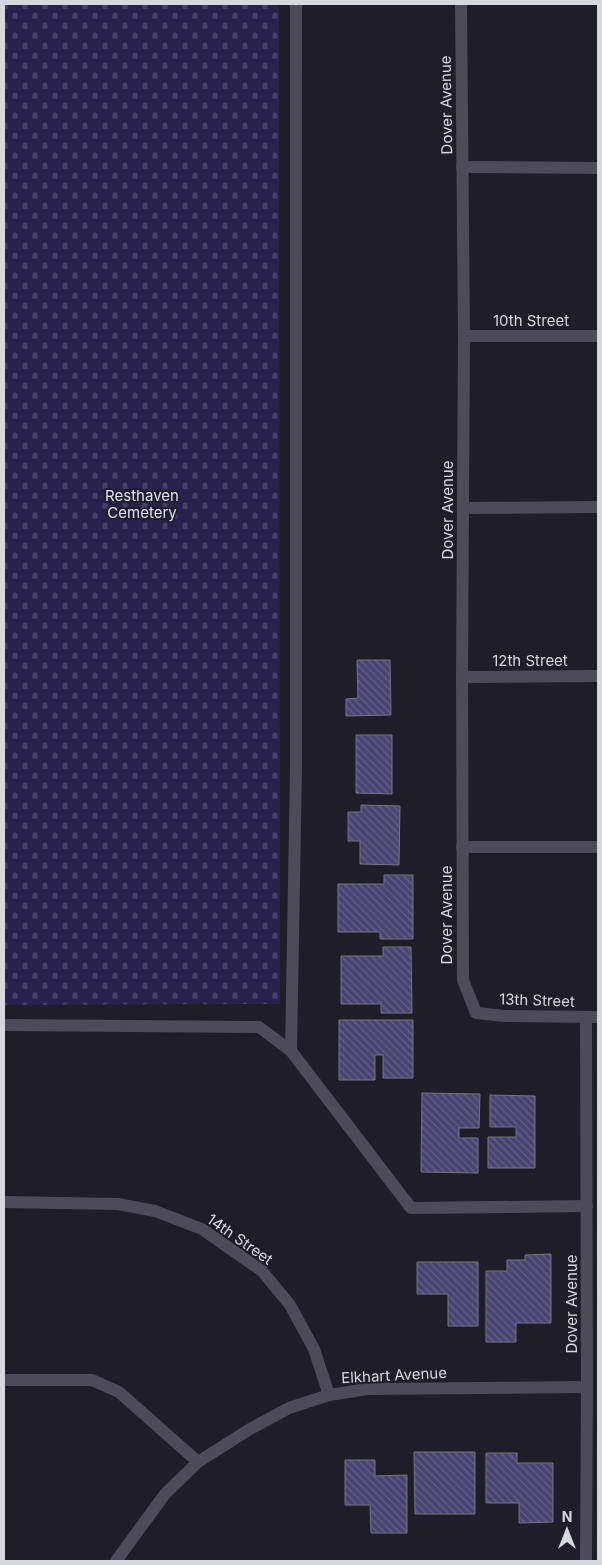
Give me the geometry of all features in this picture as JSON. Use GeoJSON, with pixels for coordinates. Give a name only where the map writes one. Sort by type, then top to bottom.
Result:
{"type":"FeatureCollection","features":[{"type":"Feature","properties":{"kind":"street"},"geometry":{"type":"LineString","coordinates":[[291,1051],[296,769],[296,4]]}},
{"type":"Feature","properties":{"kind":"street","name":"Dover Avenue"},"geometry":{"type":"LineString","coordinates":[[461,4],[464,336],[463,980],[476,1013]]}},
{"type":"Feature","properties":{"kind":"street"},"geometry":{"type":"LineString","coordinates":[[462,167],[598,168]]}},
{"type":"Feature","properties":{"kind":"street","name":"10th Street"},"geometry":{"type":"LineString","coordinates":[[464,336],[598,336]]}},
{"type":"Feature","properties":{"kind":"street"},"geometry":{"type":"LineString","coordinates":[[463,508],[598,508]]}},
{"type":"Feature","properties":{"kind":"street","name":"12th Street"},"geometry":{"type":"LineString","coordinates":[[462,677],[598,676]]}},
{"type":"Feature","properties":{"kind":"street"},"geometry":{"type":"LineString","coordinates":[[462,847],[598,847]]}},
{"type":"Feature","properties":{"kind":"street","name":"13th Street"},"geometry":{"type":"LineString","coordinates":[[476,1013],[505,1016],[592,1017]]}},
{"type":"Feature","properties":{"kind":"street","name":"Dover Avenue"},"geometry":{"type":"LineString","coordinates":[[586,1561],[588,1386],[587,1206],[592,1017]]}},
{"type":"Feature","properties":{"kind":"street"},"geometry":{"type":"LineString","coordinates":[[4,1025],[259,1027],[291,1051],[411,1208],[587,1206]]}},
{"type":"Feature","properties":{"kind":"street","name":"14th Street"},"geometry":{"type":"LineString","coordinates":[[4,1202],[118,1204],[155,1211],[202,1229],[262,1271],[290,1305],[314,1349],[329,1395]]}},
{"type":"Feature","properties":{"kind":"street"},"geometry":{"type":"LineString","coordinates":[[4,1380],[92,1380],[119,1392],[198,1462]]}},
{"type":"Feature","properties":{"kind":"street","name":"Elkhart Avenue"},"geometry":{"type":"LineString","coordinates":[[116,1561],[165,1494],[198,1462],[250,1429],[289,1408],[329,1395],[368,1389],[588,1386]]}},
{"type":"Feature","properties":{"kind":"green space","name":"Resthaven Cemetery"},"geometry":{"type":"Polygon","coordinates":[[[4,4],[279,4],[280,1004],[4,1005],[4,4]]]}},
{"type":"Feature","properties":{"kind":"building"},"geometry":{"type":"Polygon","coordinates":[[[357,660],[390,660],[391,715],[346,716],[346,699],[358,698],[357,660]]]}},
{"type":"Feature","properties":{"kind":"building"},"geometry":{"type":"Polygon","coordinates":[[[356,735],[392,735],[392,794],[356,793],[356,735]]]}},
{"type":"Feature","properties":{"kind":"building"},"geometry":{"type":"Polygon","coordinates":[[[361,805],[400,806],[399,865],[360,864],[360,841],[348,841],[348,812],[361,812],[361,805]]]}},
{"type":"Feature","properties":{"kind":"building"},"geometry":{"type":"Polygon","coordinates":[[[384,875],[413,875],[413,939],[380,939],[380,932],[338,932],[338,884],[384,884],[384,875]]]}},
{"type":"Feature","properties":{"kind":"building"},"geometry":{"type":"Polygon","coordinates":[[[383,947],[411,947],[412,1013],[381,1013],[381,1004],[341,1004],[341,956],[383,956],[383,947]]]}},
{"type":"Feature","properties":{"kind":"building"},"geometry":{"type":"Polygon","coordinates":[[[339,1020],[413,1020],[413,1078],[383,1078],[383,1055],[375,1055],[375,1080],[339,1080],[339,1020]]]}},
{"type":"Feature","properties":{"kind":"building"},"geometry":{"type":"Polygon","coordinates":[[[422,1093],[480,1094],[479,1128],[459,1128],[459,1138],[478,1138],[478,1173],[421,1172],[422,1093]]]}},
{"type":"Feature","properties":{"kind":"building"},"geometry":{"type":"Polygon","coordinates":[[[490,1095],[535,1096],[535,1168],[488,1168],[488,1137],[516,1137],[516,1127],[490,1127],[490,1095]]]}},
{"type":"Feature","properties":{"kind":"building"},"geometry":{"type":"Polygon","coordinates":[[[551,1254],[551,1323],[516,1323],[516,1342],[486,1342],[486,1271],[507,1271],[507,1260],[525,1260],[525,1255],[551,1254]]]}},
{"type":"Feature","properties":{"kind":"building"},"geometry":{"type":"Polygon","coordinates":[[[417,1262],[478,1262],[478,1326],[448,1326],[448,1294],[417,1294],[417,1262]]]}},
{"type":"Feature","properties":{"kind":"building"},"geometry":{"type":"Polygon","coordinates":[[[414,1452],[475,1452],[475,1514],[415,1514],[414,1452]]]}},
{"type":"Feature","properties":{"kind":"building"},"geometry":{"type":"Polygon","coordinates":[[[486,1453],[517,1453],[517,1463],[553,1463],[553,1522],[519,1523],[519,1503],[486,1503],[486,1453]]]}},
{"type":"Feature","properties":{"kind":"building"},"geometry":{"type":"Polygon","coordinates":[[[345,1460],[375,1460],[375,1476],[407,1475],[407,1533],[371,1533],[370,1505],[345,1505],[345,1460]]]}}]}
